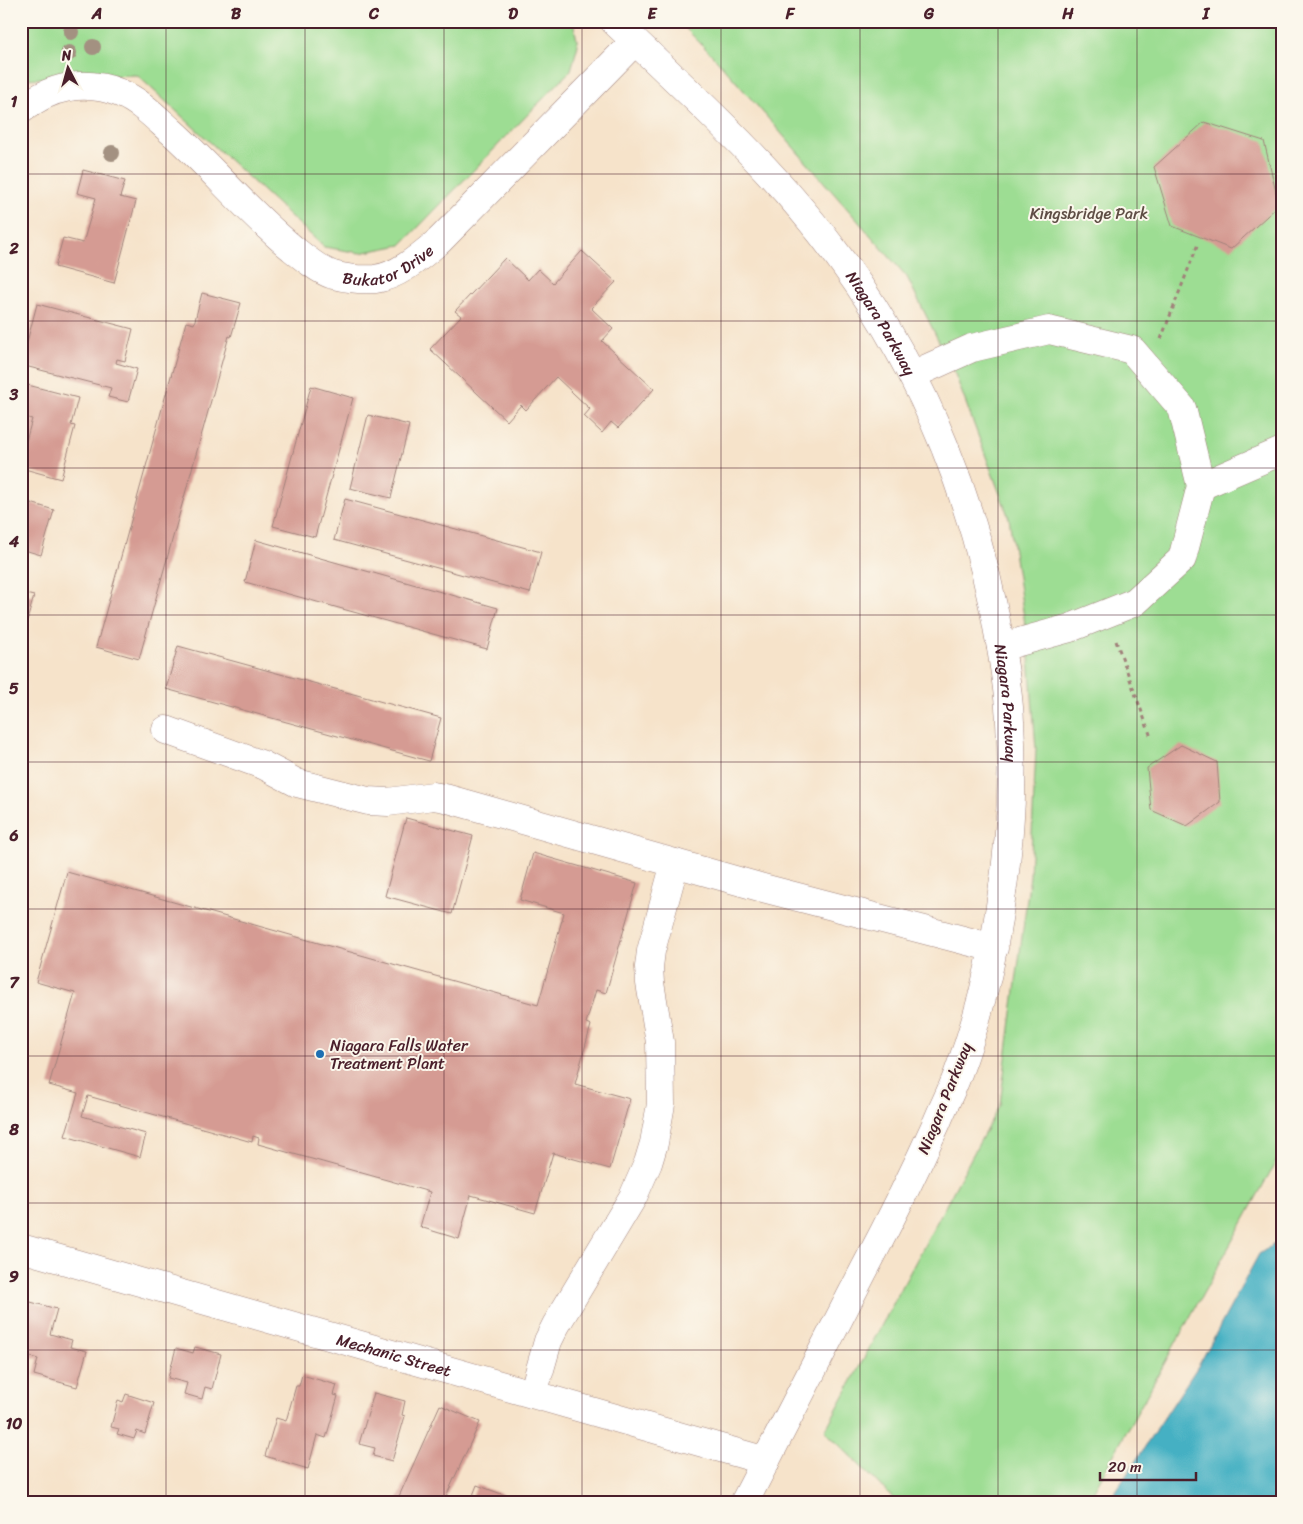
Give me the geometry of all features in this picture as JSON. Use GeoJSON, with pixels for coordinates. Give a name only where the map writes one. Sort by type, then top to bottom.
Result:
{"type":"FeatureCollection","features":[{"type":"Feature","properties":{"kind":"main road","name":"Niagara Parkway"},"geometry":{"type":"LineString","coordinates":[[614,21],[756,158],[811,221],[845,265],[873,307],[912,375],[949,458],[984,562],[995,611],[1010,722],[1011,792],[1006,865],[994,948],[979,1009],[957,1076],[892,1216],[744,1503]]}},
{"type":"Feature","properties":{"kind":"main road","name":"Bukator Drive"},"geometry":{"type":"LineString","coordinates":[[21,110],[33,100],[51,91],[76,85],[98,86],[121,94],[146,109],[188,146],[276,235],[308,260],[333,275],[376,278],[394,273],[440,240],[635,41]]}},
{"type":"Feature","properties":{"kind":"main road"},"geometry":{"type":"LineString","coordinates":[[912,375],[972,348],[1049,330],[1132,350],[1182,408],[1200,486],[1182,559],[1135,602],[1070,628],[1001,648]]}},
{"type":"Feature","properties":{"kind":"main road"},"geometry":{"type":"LineString","coordinates":[[1200,486],[1282,451]]}},
{"type":"Feature","properties":{"kind":"main road"},"geometry":{"type":"LineString","coordinates":[[166,730],[254,761],[303,785],[378,802],[421,797],[445,798],[763,888],[994,948]]}},
{"type":"Feature","properties":{"kind":"main road"},"geometry":{"type":"LineString","coordinates":[[533,1394],[548,1342],[556,1325],[633,1198],[648,1163],[654,1143],[661,1104],[661,1059],[650,984],[650,951],[675,863]]}},
{"type":"Feature","properties":{"kind":"main road","name":"Mechanic Street"},"geometry":{"type":"LineString","coordinates":[[21,1248],[766,1461]]}},
{"type":"Feature","properties":{"kind":"path"},"geometry":{"type":"LineString","coordinates":[[1149,369],[1198,244]]}},
{"type":"Feature","properties":{"kind":"path"},"geometry":{"type":"LineString","coordinates":[[1106,614],[1151,737]]}},
{"type":"Feature","properties":{"kind":"green space"},"geometry":{"type":"Polygon","coordinates":[[[21,21],[573,21],[578,45],[571,70],[401,245],[360,253],[324,247],[137,75],[21,79],[21,21]]]}},
{"type":"Feature","properties":{"kind":"green space","name":"Kingsbridge Park"},"geometry":{"type":"Polygon","coordinates":[[[678,21],[1282,21],[1282,1151],[1087,1503],[898,1503],[825,1431],[1000,1104],[1030,876],[1036,749],[1028,644],[1009,518],[955,374],[907,277],[717,60],[678,21]]]}},
{"type":"Feature","properties":{"kind":"water"},"geometry":{"type":"Polygon","coordinates":[[[1282,1239],[1282,1503],[1108,1503],[1200,1363],[1259,1254],[1282,1239]]]}},
{"type":"Feature","properties":{"kind":"building"},"geometry":{"type":"Polygon","coordinates":[[[1204,122],[1264,141],[1279,205],[1231,249],[1172,226],[1154,167],[1204,122]]]}},
{"type":"Feature","properties":{"kind":"building"},"geometry":{"type":"Polygon","coordinates":[[[83,170],[125,181],[120,197],[136,201],[114,283],[55,267],[63,238],[83,243],[96,198],[77,193],[83,170]]]}},
{"type":"Feature","properties":{"kind":"building"},"geometry":{"type":"Polygon","coordinates":[[[582,251],[616,282],[591,308],[613,329],[602,341],[654,389],[618,428],[611,422],[602,433],[584,416],[590,409],[556,377],[526,410],[521,405],[507,421],[430,349],[461,316],[455,311],[505,258],[528,280],[538,269],[553,283],[582,251]]]}},
{"type":"Feature","properties":{"kind":"building"},"geometry":{"type":"Polygon","coordinates":[[[202,293],[241,303],[231,337],[229,336],[139,659],[96,647],[186,322],[194,324],[202,293]]]}},
{"type":"Feature","properties":{"kind":"building"},"geometry":{"type":"Polygon","coordinates":[[[37,304],[133,329],[125,361],[117,359],[116,363],[137,369],[128,402],[108,397],[111,388],[21,365],[37,304]]]}},
{"type":"Feature","properties":{"kind":"building"},"geometry":{"type":"Polygon","coordinates":[[[24,384],[78,398],[71,425],[75,426],[61,479],[21,468],[21,460],[32,419],[21,416],[21,394],[24,384]]]}},
{"type":"Feature","properties":{"kind":"building"},"geometry":{"type":"Polygon","coordinates":[[[311,386],[353,398],[315,537],[273,526],[311,386]]]}},
{"type":"Feature","properties":{"kind":"building"},"geometry":{"type":"Polygon","coordinates":[[[368,415],[409,425],[391,498],[350,488],[368,415]]]}},
{"type":"Feature","properties":{"kind":"building"},"geometry":{"type":"Polygon","coordinates":[[[345,499],[541,552],[530,593],[334,540],[345,499]]]}},
{"type":"Feature","properties":{"kind":"building"},"geometry":{"type":"Polygon","coordinates":[[[21,500],[54,510],[41,555],[21,549],[21,500]]]}},
{"type":"Feature","properties":{"kind":"building"},"geometry":{"type":"Polygon","coordinates":[[[256,540],[498,608],[487,649],[245,582],[256,540]]]}},
{"type":"Feature","properties":{"kind":"building"},"geometry":{"type":"Polygon","coordinates":[[[21,593],[34,596],[22,638],[21,638],[21,593]]]}},
{"type":"Feature","properties":{"kind":"building"},"geometry":{"type":"Polygon","coordinates":[[[178,646],[441,718],[429,761],[166,689],[178,646]]]}},
{"type":"Feature","properties":{"kind":"building"},"geometry":{"type":"Polygon","coordinates":[[[1181,745],[1217,762],[1220,802],[1187,826],[1151,810],[1147,768],[1181,745]]]}},
{"type":"Feature","properties":{"kind":"building"},"geometry":{"type":"Polygon","coordinates":[[[406,818],[473,836],[452,914],[385,896],[406,818]]]}},
{"type":"Feature","properties":{"kind":"building","name":"Niagara Falls Water Treatment Plant"},"geometry":{"type":"Polygon","coordinates":[[[533,853],[637,883],[606,993],[596,990],[586,1023],[591,1025],[575,1084],[630,1099],[610,1169],[553,1153],[535,1213],[471,1195],[459,1239],[420,1227],[430,1192],[258,1144],[259,1138],[253,1136],[252,1142],[88,1096],[82,1116],[146,1134],[140,1157],[65,1136],[78,1093],[49,1085],[75,993],[36,982],[67,872],[538,1005],[564,913],[520,900],[533,853]]]}},
{"type":"Feature","properties":{"kind":"building"},"geometry":{"type":"Polygon","coordinates":[[[23,1300],[57,1309],[50,1334],[72,1340],[70,1347],[87,1351],[77,1387],[34,1375],[38,1359],[21,1354],[21,1308],[23,1300]]]}},
{"type":"Feature","properties":{"kind":"building"},"geometry":{"type":"Polygon","coordinates":[[[195,1347],[221,1354],[212,1389],[205,1387],[202,1399],[184,1394],[187,1383],[168,1378],[176,1348],[193,1353],[195,1347]]]}},
{"type":"Feature","properties":{"kind":"building"},"geometry":{"type":"Polygon","coordinates":[[[302,1375],[337,1385],[334,1395],[338,1396],[326,1438],[317,1435],[308,1469],[265,1456],[276,1418],[286,1421],[296,1386],[299,1386],[302,1375]]]}},
{"type":"Feature","properties":{"kind":"building"},"geometry":{"type":"Polygon","coordinates":[[[374,1393],[405,1401],[402,1415],[405,1416],[392,1461],[373,1456],[375,1448],[359,1444],[374,1393]]]}},
{"type":"Feature","properties":{"kind":"building"},"geometry":{"type":"Polygon","coordinates":[[[126,1394],[154,1403],[145,1434],[137,1431],[134,1439],[117,1434],[119,1429],[111,1427],[118,1400],[123,1402],[126,1394]]]}},
{"type":"Feature","properties":{"kind":"building"},"geometry":{"type":"Polygon","coordinates":[[[440,1405],[480,1422],[443,1503],[396,1503],[440,1405]]]}},
{"type":"Feature","properties":{"kind":"building"},"geometry":{"type":"Polygon","coordinates":[[[477,1485],[526,1503],[470,1503],[477,1485]]]}},
{"type":"Feature","properties":{"kind":"place","name":"Niagara Falls Water Treatment Plant"},"geometry":{"type":"Point","coordinates":[320,1054]}}]}
